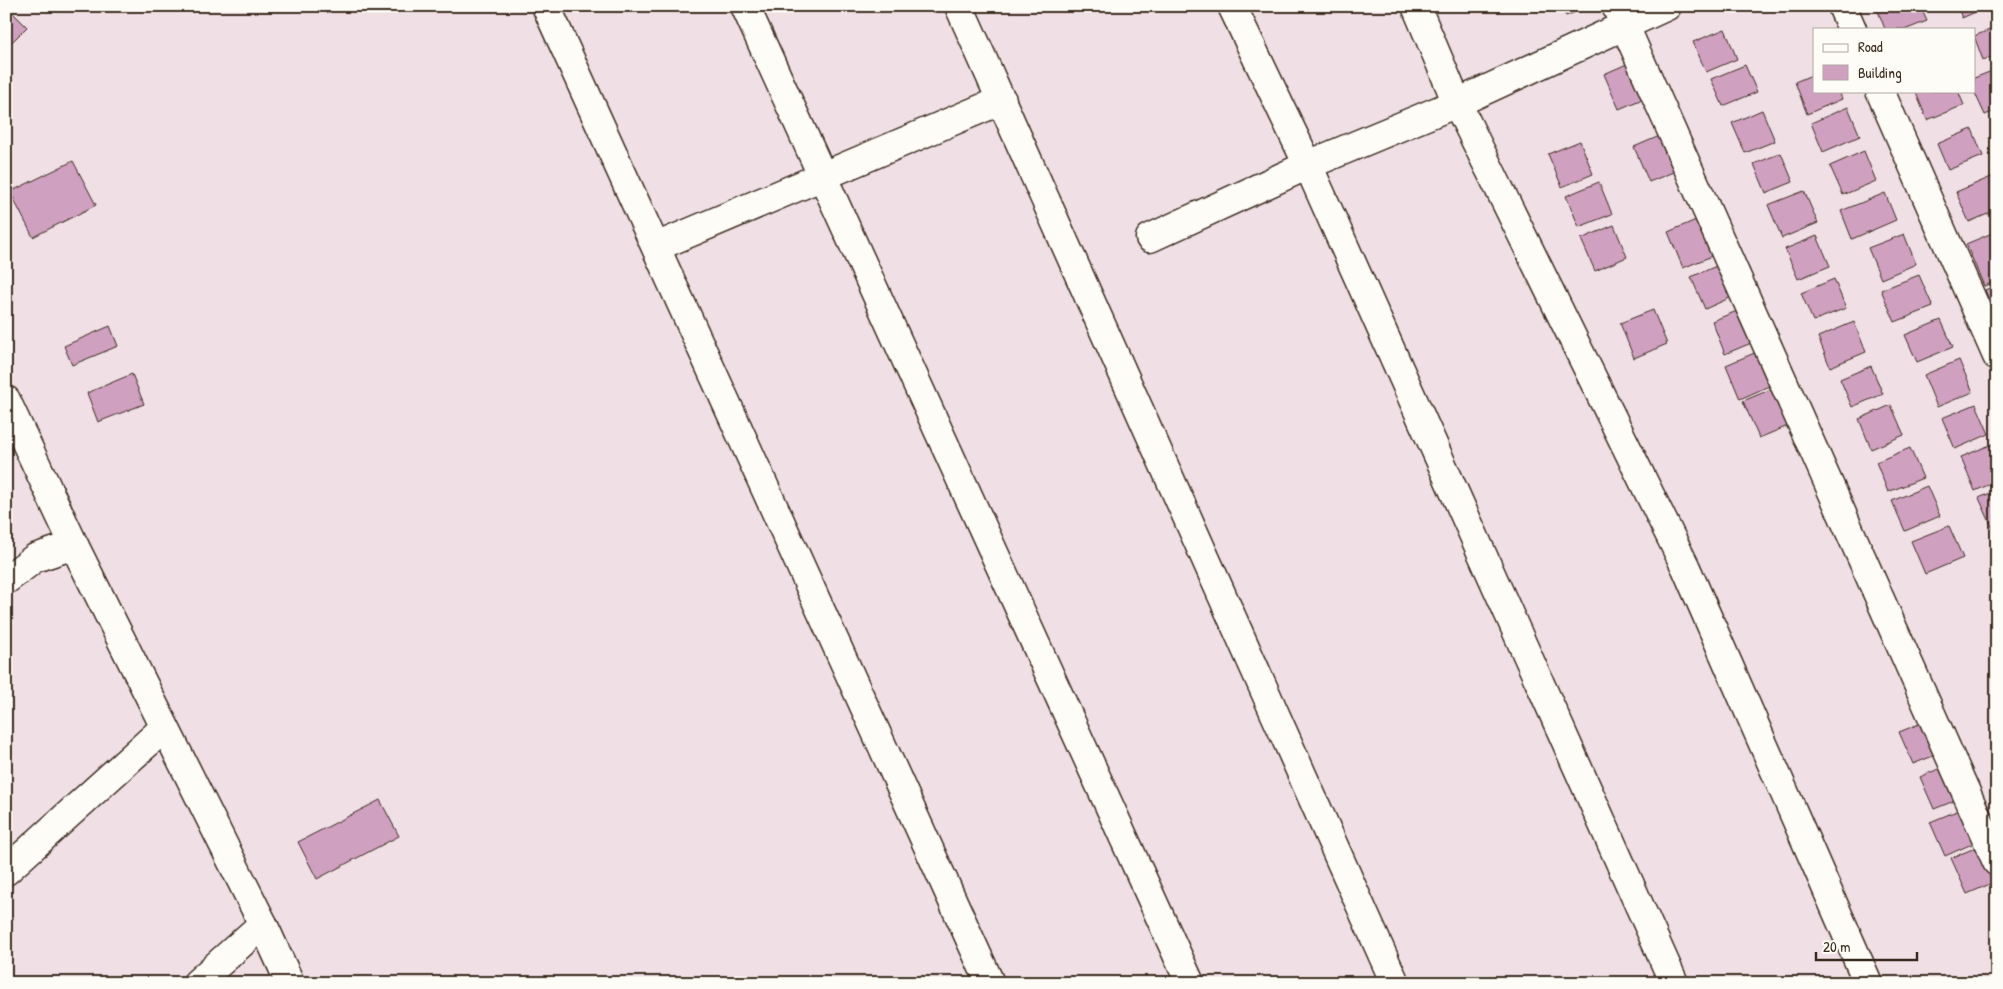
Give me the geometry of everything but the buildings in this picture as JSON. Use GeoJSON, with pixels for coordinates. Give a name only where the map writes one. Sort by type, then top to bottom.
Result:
{"type":"FeatureCollection","features":[{"type":"Feature","properties":{"kind":"street"},"geometry":{"type":"LineString","coordinates":[[546,6],[990,983]]}},
{"type":"Feature","properties":{"kind":"street"},"geometry":{"type":"LineString","coordinates":[[745,6],[1190,983]]}},
{"type":"Feature","properties":{"kind":"street"},"geometry":{"type":"LineString","coordinates":[[959,6],[1395,983]]}},
{"type":"Feature","properties":{"kind":"street"},"geometry":{"type":"LineString","coordinates":[[1232,6],[1308,164],[1674,983]]}},
{"type":"Feature","properties":{"kind":"street"},"geometry":{"type":"LineString","coordinates":[[1416,6],[1457,103],[1686,568],[1868,983]]}},
{"type":"Feature","properties":{"kind":"street"},"geometry":{"type":"LineString","coordinates":[[1150,238],[1308,164],[1457,103],[1620,15],[1667,6]]}},
{"type":"Feature","properties":{"kind":"street"},"geometry":{"type":"LineString","coordinates":[[1842,6],[1852,28]]}},
{"type":"Feature","properties":{"kind":"street"},"geometry":{"type":"LineString","coordinates":[[1620,15],[1997,862]]}},
{"type":"Feature","properties":{"kind":"street"},"geometry":{"type":"LineString","coordinates":[[1880,92],[1997,356]]}},
{"type":"Feature","properties":{"kind":"street"},"geometry":{"type":"LineString","coordinates":[[656,247],[1002,100]]}},
{"type":"Feature","properties":{"kind":"street"},"geometry":{"type":"LineString","coordinates":[[6,400],[74,545],[263,924],[290,983]]}},
{"type":"Feature","properties":{"kind":"street"},"geometry":{"type":"LineString","coordinates":[[6,580],[35,558],[74,545]]}},
{"type":"Feature","properties":{"kind":"street"},"geometry":{"type":"LineString","coordinates":[[6,871],[164,728]]}},
{"type":"Feature","properties":{"kind":"street"},"geometry":{"type":"LineString","coordinates":[[197,983],[263,924]]}}]}
